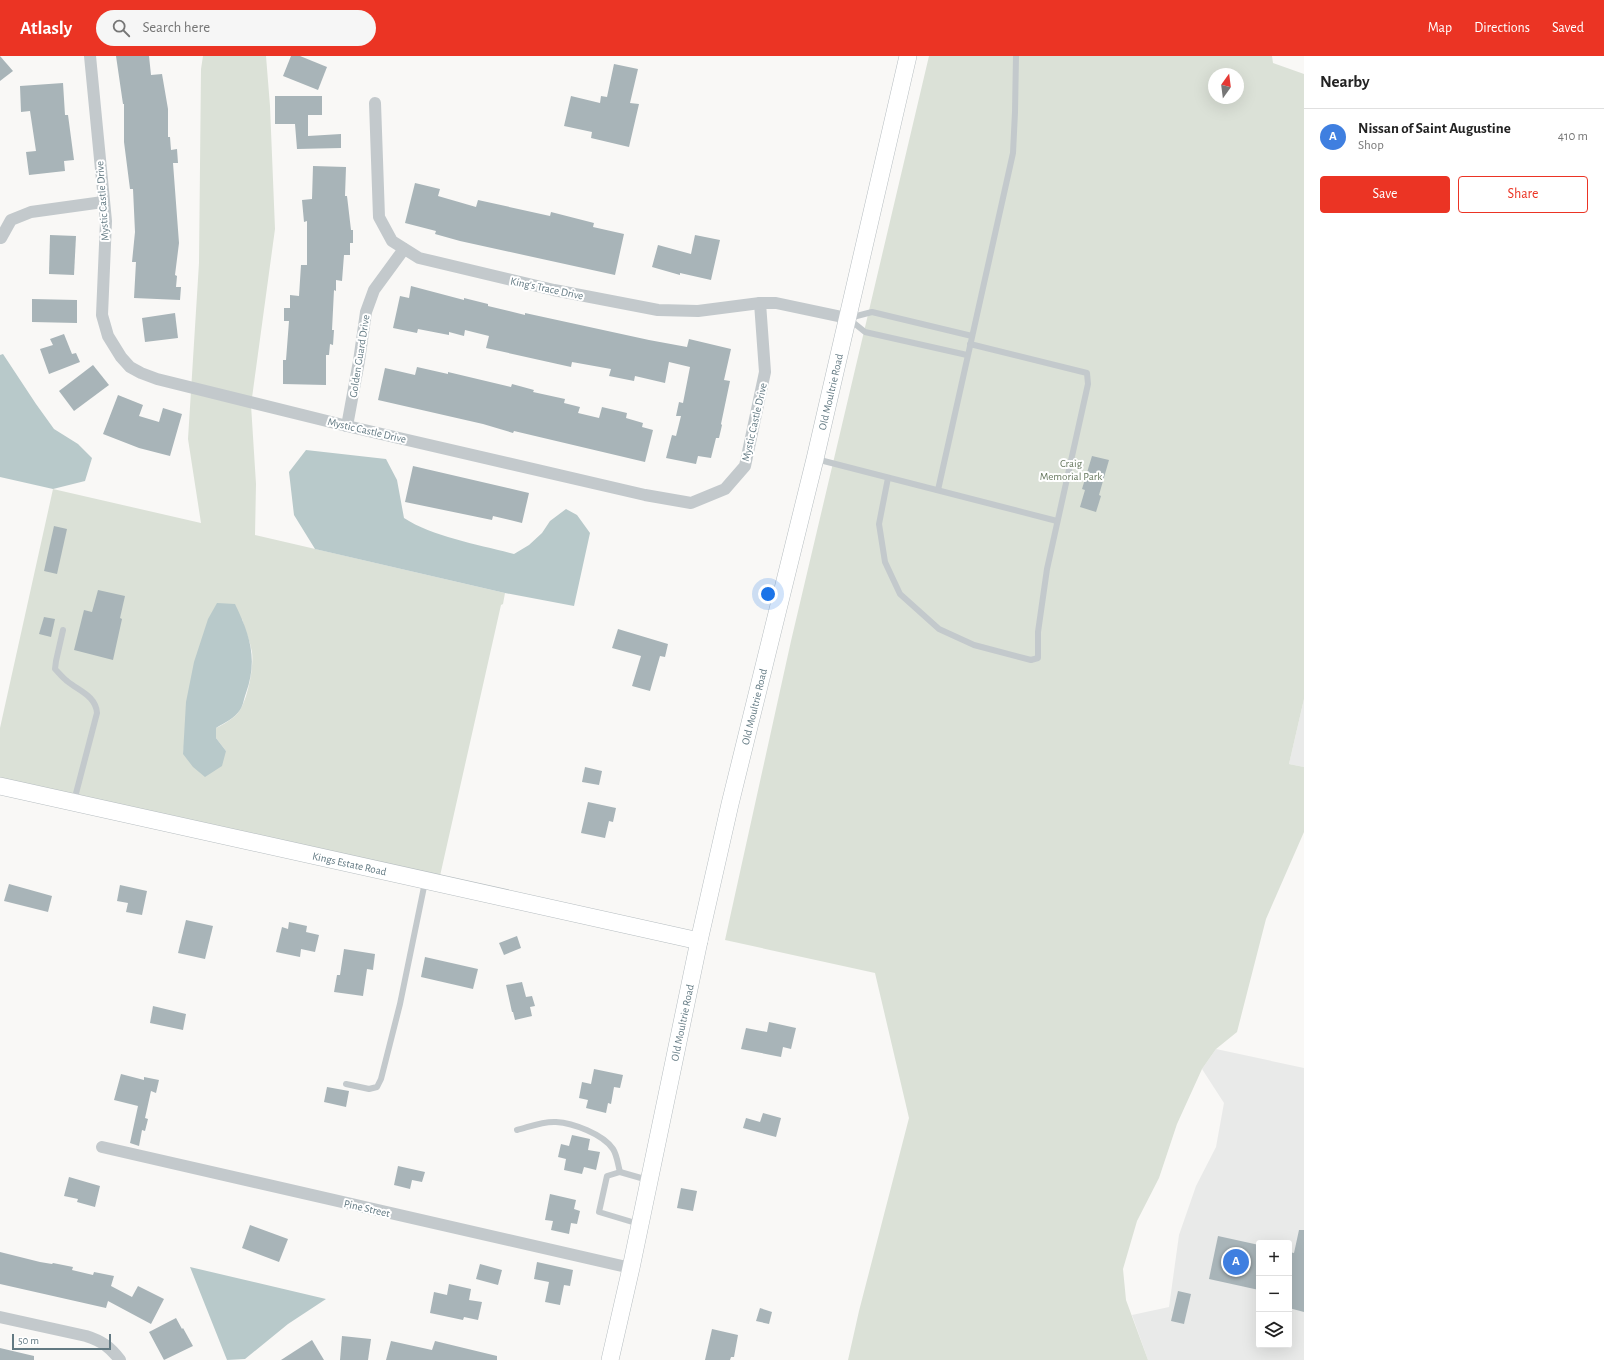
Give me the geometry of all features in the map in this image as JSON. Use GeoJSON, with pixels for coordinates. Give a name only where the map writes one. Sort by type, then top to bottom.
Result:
{"type":"FeatureCollection","features":[{"type":"Feature","properties":{"kind":"main road","name":"Old Moultrie Road"},"geometry":{"type":"LineString","coordinates":[[610,1360],[631,1268],[699,941],[732,796],[815,459],[908,56]]}},
{"type":"Feature","properties":{"kind":"main road","name":"Kings Estate Road"},"geometry":{"type":"LineString","coordinates":[[0,786],[699,941]]}},
{"type":"Feature","properties":{"kind":"street","name":"Mystic Castle Drive"},"geometry":{"type":"LineString","coordinates":[[90,56],[106,222],[102,315],[108,336],[121,357],[130,366],[141,373],[157,379],[347,426],[645,495],[691,502],[724,489],[745,466],[766,372],[760,303]]}},
{"type":"Feature","properties":{"kind":"street","name":"King's Trace Drive"},"geometry":{"type":"LineString","coordinates":[[375,103],[379,217],[392,242],[419,258],[554,290],[658,310],[698,310],[760,303],[776,303],[848,318]]}},
{"type":"Feature","properties":{"kind":"street"},"geometry":{"type":"LineString","coordinates":[[0,238],[10,220],[31,212],[103,202]]}},
{"type":"Feature","properties":{"kind":"street","name":"Golden Guard Drive"},"geometry":{"type":"LineString","coordinates":[[347,426],[366,312],[374,290],[404,249]]}},
{"type":"Feature","properties":{"kind":"street","name":"Pine Street"},"geometry":{"type":"LineString","coordinates":[[102,1147],[631,1268]]}},
{"type":"Feature","properties":{"kind":"street"},"geometry":{"type":"LineString","coordinates":[[0,1317],[100,1340],[113,1351],[120,1360]]}},
{"type":"Feature","properties":{"kind":"lane"},"geometry":{"type":"LineString","coordinates":[[938,490],[1013,153],[1016,112],[1016,56]]}},
{"type":"Feature","properties":{"kind":"lane"},"geometry":{"type":"LineString","coordinates":[[848,318],[872,312],[972,336]]}},
{"type":"Feature","properties":{"kind":"lane"},"geometry":{"type":"LineString","coordinates":[[848,318],[865,332],[967,355]]}},
{"type":"Feature","properties":{"kind":"lane"},"geometry":{"type":"LineString","coordinates":[[888,478],[879,524],[885,562],[900,594],[939,629],[974,645],[1031,660],[1038,658],[1038,632],[1047,569],[1088,384],[1087,373],[970,344]]}},
{"type":"Feature","properties":{"kind":"lane"},"geometry":{"type":"LineString","coordinates":[[815,459],[1057,521]]}},
{"type":"Feature","properties":{"kind":"lane"},"geometry":{"type":"LineString","coordinates":[[63,630],[55,669],[66,681],[87,694],[96,705],[97,709],[74,803]]}},
{"type":"Feature","properties":{"kind":"lane"},"geometry":{"type":"LineString","coordinates":[[346,1084],[369,1089],[377,1087],[381,1079],[400,1004],[425,880]]}},
{"type":"Feature","properties":{"kind":"lane"},"geometry":{"type":"LineString","coordinates":[[517,1130],[544,1123],[556,1122],[589,1131],[606,1140],[614,1150],[620,1172]]}},
{"type":"Feature","properties":{"kind":"lane"},"geometry":{"type":"LineString","coordinates":[[640,1225],[599,1212],[607,1176],[620,1172],[649,1180]]}},
{"type":"Feature","properties":{"kind":"shaded area"},"geometry":{"type":"Polygon","coordinates":[[[3,354],[54,429],[78,444],[92,458],[85,481],[53,489],[0,477],[0,355],[3,354]]]}},
{"type":"Feature","properties":{"kind":"shaded area"},"geometry":{"type":"Polygon","coordinates":[[[306,450],[386,459],[397,480],[404,518],[429,530],[472,544],[514,554],[529,545],[542,533],[550,521],[566,509],[577,515],[590,533],[574,606],[505,593],[315,549],[294,515],[289,472],[306,450]]]}},
{"type":"Feature","properties":{"kind":"shaded area"},"geometry":{"type":"Polygon","coordinates":[[[217,603],[235,604],[245,626],[251,647],[252,658],[250,681],[241,708],[232,718],[216,728],[216,738],[226,751],[222,766],[205,777],[193,767],[183,754],[186,702],[194,662],[208,619],[217,603]]]}},
{"type":"Feature","properties":{"kind":"shaded area"},"geometry":{"type":"Polygon","coordinates":[[[1304,699],[1304,767],[1289,764],[1304,699]]]}},
{"type":"Feature","properties":{"kind":"shaded area"},"geometry":{"type":"Polygon","coordinates":[[[1216,1049],[1304,1068],[1304,1360],[1148,1360],[1132,1315],[1169,1307],[1179,1235],[1196,1186],[1216,1147],[1224,1103],[1202,1069],[1216,1049]]]}},
{"type":"Feature","properties":{"kind":"shaded area"},"geometry":{"type":"Polygon","coordinates":[[[190,1267],[326,1299],[288,1324],[245,1359],[227,1360],[190,1267]]]}},
{"type":"Feature","properties":{"kind":"green space"},"geometry":{"type":"Polygon","coordinates":[[[203,56],[266,56],[270,106],[275,229],[251,405],[256,484],[255,535],[505,593],[503,604],[501,605],[440,876],[0,778],[0,728],[53,489],[201,523],[188,439],[199,263],[201,69],[203,56]],[[242,619],[186,733],[183,754],[226,751],[216,738],[216,728],[226,723],[240,710],[246,698],[251,673],[252,652],[242,619]]]}},
{"type":"Feature","properties":{"kind":"green space","name":"Craig Memorial Park"},"geometry":{"type":"Polygon","coordinates":[[[929,56],[1272,56],[1273,63],[1304,74],[1304,699],[1289,764],[1304,767],[1304,832],[1266,919],[1237,1032],[1216,1049],[1202,1069],[1177,1124],[1159,1178],[1137,1221],[1123,1269],[1126,1300],[1148,1360],[848,1360],[859,1311],[909,1118],[875,973],[725,940],[791,641],[929,56]]]}},
{"type":"Feature","properties":{"kind":"building"},"geometry":{"type":"Polygon","coordinates":[[[0,56],[13,71],[0,81],[0,56]]]}},
{"type":"Feature","properties":{"kind":"building"},"geometry":{"type":"Polygon","coordinates":[[[116,56],[149,56],[151,75],[162,74],[168,109],[168,137],[170,137],[171,150],[177,149],[178,163],[173,163],[179,243],[175,275],[177,276],[176,287],[181,287],[180,300],[134,298],[136,262],[132,262],[135,232],[133,189],[130,189],[124,142],[124,104],[116,56]]]}},
{"type":"Feature","properties":{"kind":"building"},"geometry":{"type":"Polygon","coordinates":[[[291,56],[300,56],[327,67],[318,90],[283,76],[291,56]]]}},
{"type":"Feature","properties":{"kind":"building"},"geometry":{"type":"Polygon","coordinates":[[[614,64],[638,69],[630,103],[639,104],[629,147],[591,138],[592,132],[564,126],[571,96],[600,103],[601,96],[607,97],[614,64]]]}},
{"type":"Feature","properties":{"kind":"building"},"geometry":{"type":"Polygon","coordinates":[[[63,83],[65,115],[68,115],[74,160],[64,161],[65,171],[29,175],[26,152],[36,151],[30,111],[21,112],[20,86],[63,83]]]}},
{"type":"Feature","properties":{"kind":"building"},"geometry":{"type":"Polygon","coordinates":[[[275,96],[322,96],[322,115],[308,115],[308,136],[341,134],[341,148],[297,149],[295,124],[275,124],[275,96]]]}},
{"type":"Feature","properties":{"kind":"building"},"geometry":{"type":"Polygon","coordinates":[[[313,166],[346,167],[345,196],[347,196],[351,230],[353,230],[353,243],[350,243],[350,255],[344,255],[342,281],[336,280],[336,291],[334,290],[332,330],[334,330],[333,345],[330,344],[329,355],[326,355],[326,385],[283,384],[283,360],[286,360],[289,321],[284,321],[284,308],[290,308],[290,295],[299,296],[301,265],[307,265],[307,221],[304,222],[302,200],[312,199],[313,166]]]}},
{"type":"Feature","properties":{"kind":"building"},"geometry":{"type":"Polygon","coordinates":[[[415,183],[440,189],[438,196],[476,207],[478,200],[550,216],[551,212],[594,223],[593,227],[624,234],[615,275],[460,241],[435,234],[436,231],[405,223],[415,183]]]}},
{"type":"Feature","properties":{"kind":"building"},"geometry":{"type":"Polygon","coordinates":[[[50,235],[76,236],[74,275],[49,274],[50,235]]]}},
{"type":"Feature","properties":{"kind":"building"},"geometry":{"type":"Polygon","coordinates":[[[695,235],[720,240],[711,280],[680,273],[680,275],[652,267],[658,245],[691,254],[695,235]]]}},
{"type":"Feature","properties":{"kind":"building"},"geometry":{"type":"Polygon","coordinates":[[[411,286],[464,300],[464,298],[488,304],[488,306],[525,315],[525,313],[649,340],[687,347],[689,339],[731,349],[724,380],[730,381],[722,425],[719,438],[716,438],[711,458],[698,456],[696,464],[666,458],[672,435],[676,436],[681,416],[676,416],[679,402],[683,403],[690,367],[669,362],[665,383],[635,376],[634,381],[609,376],[611,369],[572,362],[571,367],[486,348],[489,336],[465,330],[464,336],[449,332],[449,335],[418,329],[417,333],[393,328],[400,296],[409,298],[411,286]]]}},
{"type":"Feature","properties":{"kind":"building"},"geometry":{"type":"Polygon","coordinates":[[[32,299],[77,300],[77,323],[32,322],[32,299]]]}},
{"type":"Feature","properties":{"kind":"building"},"geometry":{"type":"Polygon","coordinates":[[[175,313],[178,338],[145,342],[142,318],[175,313]]]}},
{"type":"Feature","properties":{"kind":"building"},"geometry":{"type":"Polygon","coordinates":[[[64,334],[72,354],[76,353],[80,362],[49,374],[40,349],[53,345],[50,339],[64,334]]]}},
{"type":"Feature","properties":{"kind":"building"},"geometry":{"type":"Polygon","coordinates":[[[93,365],[109,385],[74,411],[59,391],[93,365]]]}},
{"type":"Feature","properties":{"kind":"building"},"geometry":{"type":"Polygon","coordinates":[[[417,367],[448,374],[448,372],[511,387],[512,384],[534,390],[533,392],[565,399],[564,403],[580,407],[578,413],[599,418],[602,407],[627,413],[626,418],[643,423],[642,427],[653,430],[645,462],[514,431],[513,433],[483,424],[378,400],[385,368],[415,375],[417,367]]]}},
{"type":"Feature","properties":{"kind":"building"},"geometry":{"type":"Polygon","coordinates":[[[118,395],[143,405],[139,416],[159,422],[163,408],[182,414],[170,456],[139,448],[103,434],[118,395]]]}},
{"type":"Feature","properties":{"kind":"building"},"geometry":{"type":"Polygon","coordinates":[[[1092,456],[1109,460],[1099,495],[1101,496],[1096,512],[1080,507],[1085,490],[1082,489],[1092,456]]]}},
{"type":"Feature","properties":{"kind":"building"},"geometry":{"type":"Polygon","coordinates":[[[413,466],[529,493],[522,523],[493,516],[492,520],[405,502],[413,466]]]}},
{"type":"Feature","properties":{"kind":"building"},"geometry":{"type":"Polygon","coordinates":[[[54,526],[67,529],[57,574],[44,571],[54,526]]]}},
{"type":"Feature","properties":{"kind":"building"},"geometry":{"type":"Polygon","coordinates":[[[98,590],[125,596],[120,618],[122,619],[113,660],[74,650],[84,610],[92,612],[98,590]]]}},
{"type":"Feature","properties":{"kind":"building"},"geometry":{"type":"Polygon","coordinates":[[[44,617],[55,619],[51,637],[39,634],[44,617]]]}},
{"type":"Feature","properties":{"kind":"building"},"geometry":{"type":"Polygon","coordinates":[[[618,629],[668,644],[665,657],[660,656],[650,691],[632,686],[641,656],[612,648],[618,629]]]}},
{"type":"Feature","properties":{"kind":"building"},"geometry":{"type":"Polygon","coordinates":[[[585,767],[602,771],[599,785],[582,782],[585,767]]]}},
{"type":"Feature","properties":{"kind":"building"},"geometry":{"type":"Polygon","coordinates":[[[588,802],[616,808],[613,822],[609,821],[605,838],[581,833],[588,802]]]}},
{"type":"Feature","properties":{"kind":"building"},"geometry":{"type":"Polygon","coordinates":[[[9,884],[52,896],[48,912],[4,901],[9,884]]]}},
{"type":"Feature","properties":{"kind":"building"},"geometry":{"type":"Polygon","coordinates":[[[120,885],[147,891],[142,915],[126,912],[128,903],[117,901],[120,885]]]}},
{"type":"Feature","properties":{"kind":"building"},"geometry":{"type":"Polygon","coordinates":[[[186,920],[213,926],[205,959],[178,953],[186,920]]]}},
{"type":"Feature","properties":{"kind":"building"},"geometry":{"type":"Polygon","coordinates":[[[289,922],[307,926],[306,932],[319,935],[315,952],[301,949],[300,957],[276,952],[282,927],[288,929],[289,922]]]}},
{"type":"Feature","properties":{"kind":"building"},"geometry":{"type":"Polygon","coordinates":[[[517,936],[521,948],[504,955],[499,943],[517,936]]]}},
{"type":"Feature","properties":{"kind":"building"},"geometry":{"type":"Polygon","coordinates":[[[344,949],[375,954],[373,970],[367,969],[363,996],[334,992],[337,975],[340,975],[344,949]]]}},
{"type":"Feature","properties":{"kind":"building"},"geometry":{"type":"Polygon","coordinates":[[[425,957],[478,969],[473,989],[421,977],[425,957]]]}},
{"type":"Feature","properties":{"kind":"building"},"geometry":{"type":"Polygon","coordinates":[[[522,982],[526,997],[532,996],[535,1006],[530,1007],[532,1016],[515,1020],[506,985],[522,982]]]}},
{"type":"Feature","properties":{"kind":"building"},"geometry":{"type":"Polygon","coordinates":[[[153,1006],[186,1014],[183,1030],[150,1023],[153,1006]]]}},
{"type":"Feature","properties":{"kind":"building"},"geometry":{"type":"Polygon","coordinates":[[[769,1022],[796,1028],[791,1049],[783,1047],[781,1057],[741,1049],[746,1028],[767,1032],[769,1022]]]}},
{"type":"Feature","properties":{"kind":"building"},"geometry":{"type":"Polygon","coordinates":[[[594,1069],[623,1075],[620,1088],[614,1087],[611,1104],[608,1103],[606,1113],[586,1108],[588,1100],[579,1098],[582,1082],[591,1084],[594,1069]]]}},
{"type":"Feature","properties":{"kind":"building"},"geometry":{"type":"Polygon","coordinates":[[[121,1074],[144,1080],[144,1077],[159,1080],[156,1093],[151,1091],[145,1118],[148,1119],[145,1131],[142,1130],[139,1146],[130,1143],[138,1106],[114,1100],[121,1074]]]}},
{"type":"Feature","properties":{"kind":"building"},"geometry":{"type":"Polygon","coordinates":[[[327,1087],[349,1091],[346,1107],[324,1102],[327,1087]]]}},
{"type":"Feature","properties":{"kind":"building"},"geometry":{"type":"Polygon","coordinates":[[[763,1113],[781,1118],[776,1137],[743,1128],[746,1118],[760,1122],[763,1113]]]}},
{"type":"Feature","properties":{"kind":"building"},"geometry":{"type":"Polygon","coordinates":[[[572,1135],[590,1139],[588,1150],[600,1152],[596,1170],[584,1167],[582,1174],[564,1170],[566,1159],[558,1157],[561,1144],[569,1146],[572,1135]]]}},
{"type":"Feature","properties":{"kind":"building"},"geometry":{"type":"Polygon","coordinates":[[[398,1166],[425,1172],[422,1182],[412,1180],[410,1189],[394,1185],[398,1166]]]}},
{"type":"Feature","properties":{"kind":"building"},"geometry":{"type":"Polygon","coordinates":[[[69,1177],[100,1186],[95,1207],[77,1202],[78,1199],[64,1196],[69,1177]]]}},
{"type":"Feature","properties":{"kind":"building"},"geometry":{"type":"Polygon","coordinates":[[[681,1188],[697,1191],[693,1211],[677,1208],[681,1188]]]}},
{"type":"Feature","properties":{"kind":"building"},"geometry":{"type":"Polygon","coordinates":[[[550,1194],[576,1200],[574,1209],[580,1211],[577,1224],[571,1223],[569,1234],[551,1230],[553,1221],[545,1220],[550,1194]]]}},
{"type":"Feature","properties":{"kind":"building"},"geometry":{"type":"Polygon","coordinates":[[[250,1225],[288,1239],[279,1262],[242,1248],[250,1225]]]}},
{"type":"Feature","properties":{"kind":"building"},"geometry":{"type":"Polygon","coordinates":[[[1299,1230],[1304,1230],[1304,1312],[1292,1309],[1292,1253],[1294,1253],[1299,1230]]]}},
{"type":"Feature","properties":{"kind":"building"},"geometry":{"type":"Polygon","coordinates":[[[1218,1236],[1256,1244],[1256,1289],[1209,1279],[1218,1236]]]}},
{"type":"Feature","properties":{"kind":"building"},"geometry":{"type":"Polygon","coordinates":[[[0,1252],[40,1262],[73,1267],[72,1270],[93,1275],[94,1272],[114,1276],[111,1286],[132,1297],[138,1286],[164,1299],[151,1324],[108,1301],[106,1308],[0,1284],[0,1252]]]}},
{"type":"Feature","properties":{"kind":"building"},"geometry":{"type":"Polygon","coordinates":[[[537,1262],[573,1270],[570,1286],[564,1285],[560,1305],[545,1302],[549,1282],[534,1279],[537,1262]]]}},
{"type":"Feature","properties":{"kind":"building"},"geometry":{"type":"Polygon","coordinates":[[[480,1264],[502,1270],[498,1285],[476,1279],[480,1264]]]}},
{"type":"Feature","properties":{"kind":"building"},"geometry":{"type":"Polygon","coordinates":[[[449,1284],[471,1289],[469,1300],[482,1302],[478,1320],[464,1317],[463,1320],[430,1313],[434,1292],[447,1295],[449,1284]]]}},
{"type":"Feature","properties":{"kind":"building"},"geometry":{"type":"Polygon","coordinates":[[[1178,1291],[1191,1294],[1184,1324],[1171,1321],[1178,1291]]]}},
{"type":"Feature","properties":{"kind":"building"},"geometry":{"type":"Polygon","coordinates":[[[760,1308],[772,1312],[769,1324],[756,1321],[760,1308]]]}},
{"type":"Feature","properties":{"kind":"building"},"geometry":{"type":"Polygon","coordinates":[[[176,1318],[193,1346],[164,1360],[149,1332],[176,1318]]]}},
{"type":"Feature","properties":{"kind":"building"},"geometry":{"type":"Polygon","coordinates":[[[712,1329],[738,1335],[734,1357],[731,1357],[730,1360],[705,1360],[712,1329]]]}},
{"type":"Feature","properties":{"kind":"building"},"geometry":{"type":"Polygon","coordinates":[[[342,1336],[371,1339],[368,1360],[340,1360],[342,1336]]]}},
{"type":"Feature","properties":{"kind":"building"},"geometry":{"type":"Polygon","coordinates":[[[312,1340],[324,1360],[281,1360],[312,1340]]]}},
{"type":"Feature","properties":{"kind":"building"},"geometry":{"type":"Polygon","coordinates":[[[391,1341],[432,1350],[435,1341],[497,1356],[497,1360],[386,1360],[391,1341]]]}},
{"type":"Feature","properties":{"kind":"building"},"geometry":{"type":"Polygon","coordinates":[[[0,1348],[34,1356],[34,1360],[0,1360],[0,1348]]]}},
{"type":"Feature","properties":{"kind":"place","name":"Nissan of Saint Augustine"},"geometry":{"type":"Point","coordinates":[1236,1262]}}]}
